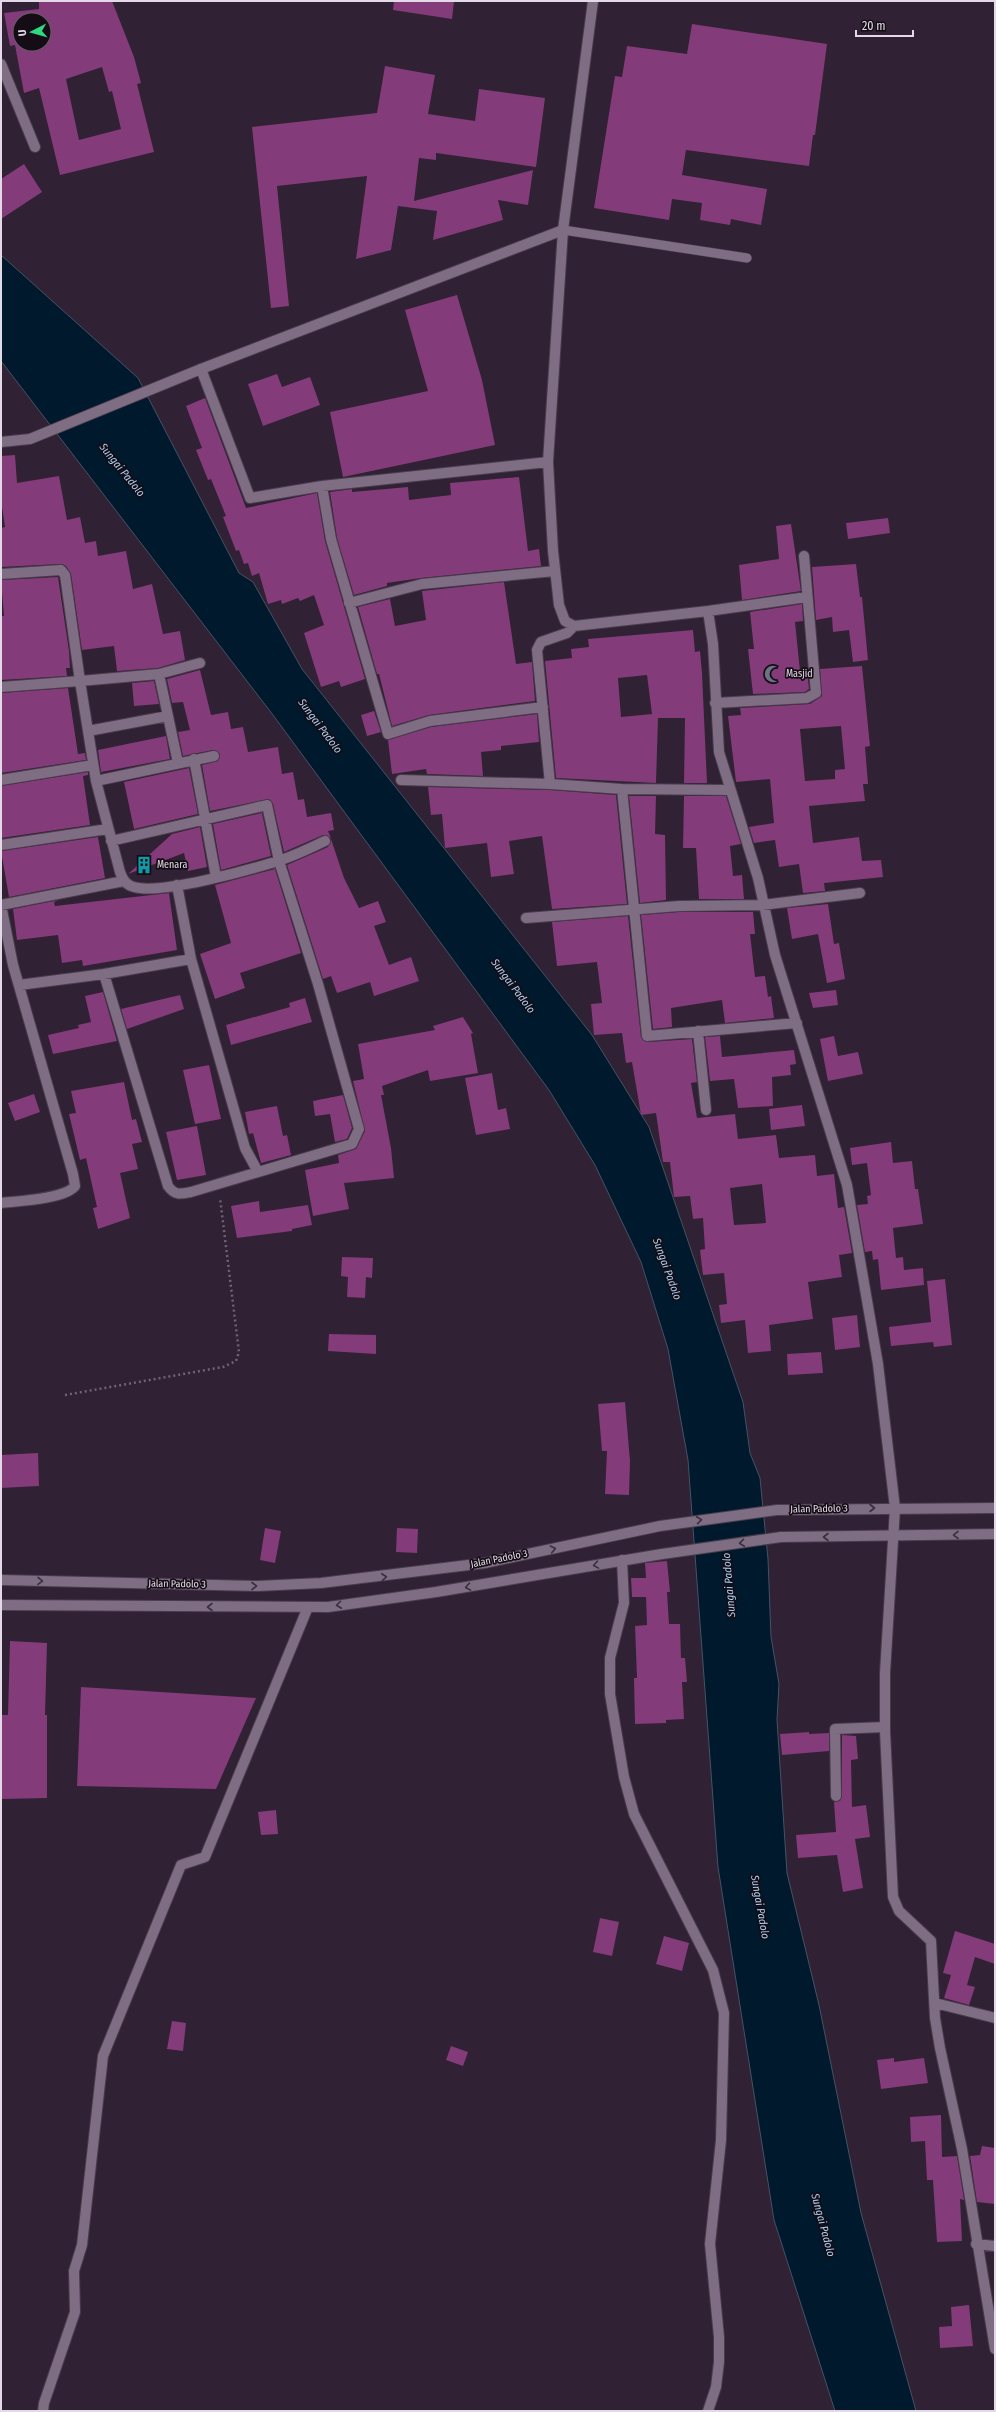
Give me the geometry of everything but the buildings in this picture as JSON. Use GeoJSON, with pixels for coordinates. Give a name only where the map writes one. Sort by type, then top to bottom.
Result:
{"type":"FeatureCollection","features":[{"type":"Feature","properties":{"kind":"street"},"geometry":{"type":"LineString","coordinates":[[593,1],[563,230],[548,462],[555,572],[559,605],[565,621],[574,626],[708,611],[807,597]]}},
{"type":"Feature","properties":{"kind":"street"},"geometry":{"type":"LineString","coordinates":[[1,64],[35,147]]}},
{"type":"Feature","properties":{"kind":"street"},"geometry":{"type":"LineString","coordinates":[[1,442],[30,439],[201,369],[563,230]]}},
{"type":"Feature","properties":{"kind":"street"},"geometry":{"type":"LineString","coordinates":[[201,369],[250,498],[322,486],[548,462]]}},
{"type":"Feature","properties":{"kind":"street"},"geometry":{"type":"LineString","coordinates":[[322,486],[331,539],[388,734],[430,721],[543,707]]}},
{"type":"Feature","properties":{"kind":"street"},"geometry":{"type":"LineString","coordinates":[[715,703],[807,698],[816,693],[804,556]]}},
{"type":"Feature","properties":{"kind":"street"},"geometry":{"type":"LineString","coordinates":[[1,574],[49,569],[61,570],[65,575],[96,781],[111,841],[124,881],[134,888],[143,889],[177,885],[279,861],[325,841]]}},
{"type":"Feature","properties":{"kind":"street"},"geometry":{"type":"LineString","coordinates":[[349,603],[422,584],[555,572]]}},
{"type":"Feature","properties":{"kind":"street"},"geometry":{"type":"LineString","coordinates":[[708,611],[713,644],[715,703],[719,752],[729,790],[758,878],[762,905],[775,955],[847,1185],[878,1364],[895,1508],[895,1536],[885,1673],[885,1726],[893,1897],[899,1911],[931,1941],[935,2003],[940,2048],[962,2149],[976,2244],[995,2349]]}},
{"type":"Feature","properties":{"kind":"street"},"geometry":{"type":"LineString","coordinates":[[550,784],[537,650],[540,642],[567,633],[574,626]]}},
{"type":"Feature","properties":{"kind":"street"},"geometry":{"type":"LineString","coordinates":[[1,687],[159,674],[200,664]]}},
{"type":"Feature","properties":{"kind":"street"},"geometry":{"type":"LineString","coordinates":[[159,674],[178,763]]}},
{"type":"Feature","properties":{"kind":"street"},"geometry":{"type":"LineString","coordinates":[[88,732],[168,716]]}},
{"type":"Feature","properties":{"kind":"street"},"geometry":{"type":"LineString","coordinates":[[96,781],[194,759],[214,756]]}},
{"type":"Feature","properties":{"kind":"street"},"geometry":{"type":"LineString","coordinates":[[194,759],[216,877]]}},
{"type":"Feature","properties":{"kind":"street"},"geometry":{"type":"LineString","coordinates":[[1,780],[93,765]]}},
{"type":"Feature","properties":{"kind":"street"},"geometry":{"type":"LineString","coordinates":[[401,780],[550,784],[622,789],[729,790]]}},
{"type":"Feature","properties":{"kind":"street"},"geometry":{"type":"LineString","coordinates":[[622,789],[647,1036],[797,1023]]}},
{"type":"Feature","properties":{"kind":"street"},"geometry":{"type":"LineString","coordinates":[[104,974],[168,1186],[174,1192],[180,1195],[352,1144],[359,1129],[318,984],[279,861],[267,804],[111,841]]}},
{"type":"Feature","properties":{"kind":"street"},"geometry":{"type":"LineString","coordinates":[[1,845],[108,829]]}},
{"type":"Feature","properties":{"kind":"street"},"geometry":{"type":"LineString","coordinates":[[1,1203],[59,1195],[71,1191],[75,1186],[73,1174],[19,985],[1,905],[124,881]]}},
{"type":"Feature","properties":{"kind":"street"},"geometry":{"type":"LineString","coordinates":[[177,885],[191,959],[245,1148],[258,1172]]}},
{"type":"Feature","properties":{"kind":"street"},"geometry":{"type":"LineString","coordinates":[[526,918],[679,906],[762,905],[860,893]]}},
{"type":"Feature","properties":{"kind":"street"},"geometry":{"type":"LineString","coordinates":[[19,985],[104,974],[191,959]]}},
{"type":"Feature","properties":{"kind":"street"},"geometry":{"type":"LineString","coordinates":[[698,1031],[706,1110]]}},
{"type":"Feature","properties":{"kind":"street","name":"Jalan Padolo 3"},"geometry":{"type":"LineString","coordinates":[[1,1580],[258,1586],[321,1583],[485,1563],[660,1526],[777,1510],[995,1508]]}},
{"type":"Feature","properties":{"kind":"street"},"geometry":{"type":"LineString","coordinates":[[1,1605],[328,1607],[436,1592],[622,1560],[780,1537],[995,1534]]}},
{"type":"Feature","properties":{"kind":"street"},"geometry":{"type":"LineString","coordinates":[[622,1560],[624,1603],[610,1658],[610,1694],[624,1777],[634,1814],[713,1970],[724,2013],[721,2140],[710,2244],[719,2337],[719,2362],[716,2387],[708,2411]]}},
{"type":"Feature","properties":{"kind":"street"},"geometry":{"type":"LineString","coordinates":[[43,2411],[44,2403],[75,2312],[74,2271],[82,2245],[103,2056],[181,1865],[205,1857],[308,1607]]}},
{"type":"Feature","properties":{"kind":"street"},"geometry":{"type":"LineString","coordinates":[[836,1796],[835,1729],[885,1726]]}},
{"type":"Feature","properties":{"kind":"street"},"geometry":{"type":"LineString","coordinates":[[935,2003],[995,2018]]}},
{"type":"Feature","properties":{"kind":"street"},"geometry":{"type":"LineString","coordinates":[[976,2244],[995,2246]]}},
{"type":"Feature","properties":{"kind":"lane"},"geometry":{"type":"LineString","coordinates":[[563,230],[747,258]]}},
{"type":"Feature","properties":{"kind":"path"},"geometry":{"type":"LineString","coordinates":[[65,1395],[223,1367],[236,1362],[239,1352],[218,1184]]}},
{"type":"Feature","properties":{"kind":"water","name":"Sungai Padolo"},"geometry":{"type":"Polygon","coordinates":[[[1,255],[138,378],[239,573],[253,582],[302,669],[592,1035],[649,1127],[743,1402],[750,1453],[760,1478],[768,1559],[771,1637],[779,1684],[777,1720],[787,1873],[819,2005],[861,2213],[916,2411],[835,2411],[774,2220],[718,1867],[688,1460],[668,1349],[641,1262],[595,1165],[549,1090],[273,715],[1,361],[1,255]]]}},
{"type":"Feature","properties":{"kind":"place","name":"Masjid"},"geometry":{"type":"Point","coordinates":[773,674]}},
{"type":"Feature","properties":{"kind":"place","name":"Menara"},"geometry":{"type":"Point","coordinates":[144,865]}}]}
